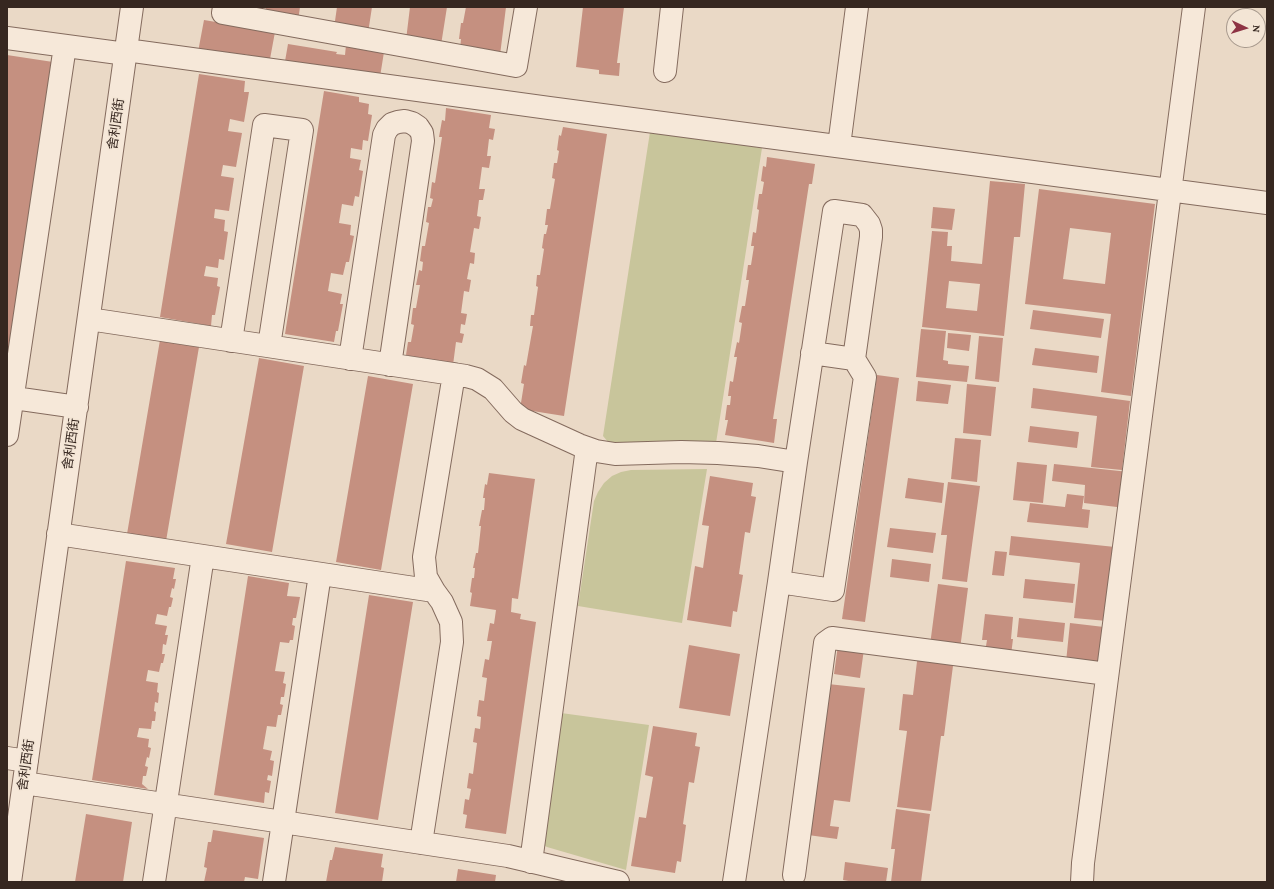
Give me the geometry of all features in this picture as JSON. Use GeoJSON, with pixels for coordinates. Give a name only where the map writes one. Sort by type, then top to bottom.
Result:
{"type":"FeatureCollection","features":[{"type":"Feature","properties":{"kind":"street","name":"舍利西街"},"geometry":{"type":"LineString","coordinates":[[10,882],[24,783],[17,760],[58,534],[132,7]]}},
{"type":"Feature","properties":{"kind":"street"},"geometry":{"type":"LineString","coordinates":[[224,7],[224,13],[516,66],[526,7]]}},
{"type":"Feature","properties":{"kind":"street"},"geometry":{"type":"LineString","coordinates":[[665,71],[672,7]]}},
{"type":"Feature","properties":{"kind":"street"},"geometry":{"type":"LineString","coordinates":[[839,146],[857,7]]}},
{"type":"Feature","properties":{"kind":"street"},"geometry":{"type":"LineString","coordinates":[[1082,882],[1083,863],[1194,7]]}},
{"type":"Feature","properties":{"kind":"street"},"geometry":{"type":"LineString","coordinates":[[7,38],[126,52],[1267,203]]}},
{"type":"Feature","properties":{"kind":"street"},"geometry":{"type":"LineString","coordinates":[[7,435],[10,397],[65,46]]}},
{"type":"Feature","properties":{"kind":"street"},"geometry":{"type":"LineString","coordinates":[[350,358],[384,135],[392,124],[405,121],[418,127],[422,133],[424,141],[390,364]]}},
{"type":"Feature","properties":{"kind":"street"},"geometry":{"type":"LineString","coordinates":[[231,341],[264,125],[302,130],[269,346]]}},
{"type":"Feature","properties":{"kind":"street"},"geometry":{"type":"LineString","coordinates":[[734,882],[834,211],[862,215],[869,224],[871,237],[854,359],[865,377],[834,590],[779,582]]}},
{"type":"Feature","properties":{"kind":"street"},"geometry":{"type":"LineString","coordinates":[[88,319],[390,364],[477,379],[493,389],[513,412],[522,419],[596,451],[615,454],[681,452],[718,453],[758,456],[796,462]]}},
{"type":"Feature","properties":{"kind":"street"},"geometry":{"type":"LineString","coordinates":[[812,353],[854,359]]}},
{"type":"Feature","properties":{"kind":"street"},"geometry":{"type":"LineString","coordinates":[[421,843],[452,642],[451,622],[442,602],[426,577],[424,557],[454,374]]}},
{"type":"Feature","properties":{"kind":"street"},"geometry":{"type":"LineString","coordinates":[[10,397],[77,407]]}},
{"type":"Feature","properties":{"kind":"street"},"geometry":{"type":"LineString","coordinates":[[531,862],[587,448]]}},
{"type":"Feature","properties":{"kind":"street"},"geometry":{"type":"LineString","coordinates":[[58,534],[434,591]]}},
{"type":"Feature","properties":{"kind":"street"},"geometry":{"type":"LineString","coordinates":[[154,882],[203,556]]}},
{"type":"Feature","properties":{"kind":"street"},"geometry":{"type":"LineString","coordinates":[[274,882],[320,574]]}},
{"type":"Feature","properties":{"kind":"street"},"geometry":{"type":"LineString","coordinates":[[794,875],[825,643],[832,638],[1108,674]]}},
{"type":"Feature","properties":{"kind":"street"},"geometry":{"type":"LineString","coordinates":[[24,783],[508,856],[618,882]]}},
{"type":"Feature","properties":{"kind":"shaded area"},"geometry":{"type":"Polygon","coordinates":[[[650,132],[762,148],[716,443],[617,446],[609,443],[603,436],[650,132]]]}},
{"type":"Feature","properties":{"kind":"shaded area"},"geometry":{"type":"Polygon","coordinates":[[[707,469],[682,623],[578,606],[594,501],[604,483],[612,476],[631,470],[707,469]]]}},
{"type":"Feature","properties":{"kind":"shaded area"},"geometry":{"type":"Polygon","coordinates":[[[561,713],[649,725],[626,870],[543,845],[561,713]]]}},
{"type":"Feature","properties":{"kind":"building"},"geometry":{"type":"Polygon","coordinates":[[[266,7],[300,7],[298,21],[265,16],[266,7]]]}},
{"type":"Feature","properties":{"kind":"building"},"geometry":{"type":"Polygon","coordinates":[[[337,7],[372,7],[368,33],[334,28],[337,7]]]}},
{"type":"Feature","properties":{"kind":"building"},"geometry":{"type":"Polygon","coordinates":[[[410,7],[447,7],[441,45],[406,40],[410,7]]]}},
{"type":"Feature","properties":{"kind":"building"},"geometry":{"type":"Polygon","coordinates":[[[466,7],[506,7],[500,55],[460,50],[461,39],[459,39],[461,23],[463,23],[466,7]]]}},
{"type":"Feature","properties":{"kind":"building"},"geometry":{"type":"Polygon","coordinates":[[[583,7],[624,7],[617,63],[620,63],[619,76],[599,74],[599,70],[576,67],[583,7]]]}},
{"type":"Feature","properties":{"kind":"building"},"geometry":{"type":"Polygon","coordinates":[[[204,20],[275,32],[270,59],[243,54],[242,59],[198,52],[204,20]]]}},
{"type":"Feature","properties":{"kind":"building"},"geometry":{"type":"Polygon","coordinates":[[[288,44],[337,52],[336,54],[345,55],[346,45],[384,52],[379,83],[284,67],[288,44]]]}},
{"type":"Feature","properties":{"kind":"building"},"geometry":{"type":"Polygon","coordinates":[[[7,55],[53,62],[7,362],[7,55]]]}},
{"type":"Feature","properties":{"kind":"building"},"geometry":{"type":"Polygon","coordinates":[[[199,74],[245,81],[244,92],[249,92],[244,122],[230,119],[228,131],[242,133],[236,167],[223,165],[221,176],[234,178],[229,211],[215,209],[214,218],[225,220],[224,231],[228,232],[224,260],[219,259],[218,268],[206,266],[204,276],[218,278],[217,286],[220,287],[215,315],[212,315],[211,326],[160,317],[199,74]]]}},
{"type":"Feature","properties":{"kind":"building"},"geometry":{"type":"Polygon","coordinates":[[[324,91],[359,97],[359,102],[369,104],[368,114],[372,115],[368,141],[363,140],[362,150],[351,148],[350,158],[361,160],[359,170],[363,171],[359,197],[355,196],[353,206],[342,204],[339,223],[351,225],[350,235],[354,236],[349,262],[346,262],[343,275],[331,273],[328,291],[342,294],[340,304],[343,304],[338,331],[336,331],[334,342],[285,334],[324,91]]]}},
{"type":"Feature","properties":{"kind":"building"},"geometry":{"type":"Polygon","coordinates":[[[446,108],[491,115],[489,128],[495,129],[493,140],[489,139],[487,156],[491,156],[489,168],[482,167],[479,189],[485,189],[483,200],[479,200],[477,216],[481,217],[479,229],[474,228],[470,252],[475,253],[474,264],[470,263],[467,279],[471,280],[469,292],[464,291],[461,313],[467,314],[465,325],[461,324],[460,333],[464,334],[462,343],[456,342],[453,365],[409,358],[409,356],[406,355],[408,342],[411,342],[414,325],[411,324],[413,308],[416,308],[420,285],[416,285],[419,270],[422,271],[423,262],[420,261],[422,246],[425,246],[429,223],[426,222],[428,207],[431,207],[433,199],[430,198],[432,182],[435,183],[442,137],[439,137],[442,120],[445,121],[446,108]]]}},
{"type":"Feature","properties":{"kind":"building"},"geometry":{"type":"Polygon","coordinates":[[[563,127],[607,134],[564,416],[520,409],[524,384],[521,383],[524,365],[526,366],[533,326],[530,326],[531,315],[534,315],[538,287],[536,286],[537,275],[540,275],[544,249],[542,248],[544,234],[546,234],[548,225],[545,225],[547,209],[550,209],[555,179],[552,178],[554,163],[557,163],[559,135],[561,136],[563,127]]]}},
{"type":"Feature","properties":{"kind":"building"},"geometry":{"type":"Polygon","coordinates":[[[767,157],[815,164],[812,184],[809,184],[773,419],[777,419],[774,443],[725,435],[728,420],[725,420],[727,405],[730,405],[731,396],[728,396],[730,381],[733,382],[737,357],[734,357],[737,342],[739,343],[742,323],[739,322],[742,306],[745,306],[749,280],[746,280],[748,265],[751,265],[754,246],[751,246],[753,232],[756,233],[759,210],[757,209],[759,194],[762,194],[764,182],[761,181],[763,166],[766,167],[767,157]]]}},
{"type":"Feature","properties":{"kind":"building"},"geometry":{"type":"Polygon","coordinates":[[[990,181],[1025,184],[1020,237],[1014,237],[1004,336],[922,327],[932,231],[948,232],[947,246],[952,246],[951,261],[982,264],[990,181]],[[949,281],[946,308],[977,311],[980,284],[949,281]]]}},
{"type":"Feature","properties":{"kind":"building"},"geometry":{"type":"Polygon","coordinates":[[[1039,189],[1155,204],[1131,396],[1101,392],[1111,314],[1025,304],[1039,189]],[[1070,228],[1063,279],[1105,284],[1111,233],[1070,228]]]}},
{"type":"Feature","properties":{"kind":"building"},"geometry":{"type":"Polygon","coordinates":[[[933,207],[955,209],[952,230],[931,228],[933,207]]]}},
{"type":"Feature","properties":{"kind":"building"},"geometry":{"type":"Polygon","coordinates":[[[1033,310],[1104,319],[1101,338],[1030,329],[1033,310]]]}},
{"type":"Feature","properties":{"kind":"building"},"geometry":{"type":"Polygon","coordinates":[[[921,329],[946,331],[943,360],[948,361],[948,364],[969,366],[967,382],[916,377],[921,329]]]}},
{"type":"Feature","properties":{"kind":"building"},"geometry":{"type":"Polygon","coordinates":[[[948,333],[971,335],[969,351],[947,348],[948,333]]]}},
{"type":"Feature","properties":{"kind":"building"},"geometry":{"type":"Polygon","coordinates":[[[979,336],[1003,338],[999,382],[975,379],[979,336]]]}},
{"type":"Feature","properties":{"kind":"building"},"geometry":{"type":"Polygon","coordinates":[[[160,340],[199,347],[166,541],[127,534],[160,340]]]}},
{"type":"Feature","properties":{"kind":"building"},"geometry":{"type":"Polygon","coordinates":[[[1035,348],[1099,356],[1097,373],[1032,365],[1035,348]]]}},
{"type":"Feature","properties":{"kind":"building"},"geometry":{"type":"Polygon","coordinates":[[[259,358],[304,366],[272,552],[226,544],[259,358]]]}},
{"type":"Feature","properties":{"kind":"building"},"geometry":{"type":"Polygon","coordinates":[[[877,375],[899,378],[865,622],[842,619],[877,375]]]}},
{"type":"Feature","properties":{"kind":"building"},"geometry":{"type":"Polygon","coordinates":[[[368,376],[413,384],[381,570],[336,562],[368,376]]]}},
{"type":"Feature","properties":{"kind":"building"},"geometry":{"type":"Polygon","coordinates":[[[918,381],[951,385],[948,404],[916,401],[918,381]]]}},
{"type":"Feature","properties":{"kind":"building"},"geometry":{"type":"Polygon","coordinates":[[[967,384],[996,387],[991,436],[963,433],[967,384]]]}},
{"type":"Feature","properties":{"kind":"building"},"geometry":{"type":"Polygon","coordinates":[[[1033,388],[1130,401],[1122,470],[1091,467],[1097,416],[1031,408],[1033,388]]]}},
{"type":"Feature","properties":{"kind":"building"},"geometry":{"type":"Polygon","coordinates":[[[1030,426],[1079,432],[1077,448],[1028,442],[1030,426]]]}},
{"type":"Feature","properties":{"kind":"building"},"geometry":{"type":"Polygon","coordinates":[[[955,438],[981,440],[977,482],[951,479],[955,438]]]}},
{"type":"Feature","properties":{"kind":"building"},"geometry":{"type":"Polygon","coordinates":[[[1017,462],[1047,465],[1043,503],[1013,500],[1017,462]]]}},
{"type":"Feature","properties":{"kind":"building"},"geometry":{"type":"Polygon","coordinates":[[[1054,464],[1129,472],[1125,508],[1084,503],[1085,485],[1052,481],[1054,464]]]}},
{"type":"Feature","properties":{"kind":"building"},"geometry":{"type":"Polygon","coordinates":[[[489,473],[535,479],[518,599],[512,598],[511,612],[521,614],[520,619],[536,622],[506,834],[465,828],[467,815],[463,814],[465,799],[469,800],[471,789],[467,788],[469,773],[473,774],[477,743],[473,742],[475,728],[480,729],[481,717],[477,716],[479,700],[484,701],[487,678],[482,677],[485,659],[489,660],[492,641],[487,641],[490,623],[494,624],[496,610],[470,606],[472,593],[470,592],[475,568],[473,568],[476,553],[478,553],[481,526],[479,526],[482,510],[484,510],[485,498],[483,498],[485,484],[487,485],[489,473]]]}},
{"type":"Feature","properties":{"kind":"building"},"geometry":{"type":"Polygon","coordinates":[[[710,476],[753,483],[751,496],[756,497],[750,533],[745,532],[739,574],[743,575],[737,612],[733,611],[731,627],[687,620],[695,566],[703,568],[709,526],[702,525],[710,476]]]}},
{"type":"Feature","properties":{"kind":"building"},"geometry":{"type":"Polygon","coordinates":[[[908,478],[944,483],[942,503],[905,498],[908,478]]]}},
{"type":"Feature","properties":{"kind":"building"},"geometry":{"type":"Polygon","coordinates":[[[948,482],[980,486],[967,582],[942,579],[947,535],[941,535],[948,482]]]}},
{"type":"Feature","properties":{"kind":"building"},"geometry":{"type":"Polygon","coordinates":[[[1067,494],[1084,496],[1082,509],[1090,510],[1088,528],[1027,522],[1030,503],[1065,507],[1067,494]]]}},
{"type":"Feature","properties":{"kind":"building"},"geometry":{"type":"Polygon","coordinates":[[[890,528],[936,533],[933,553],[887,547],[890,528]]]}},
{"type":"Feature","properties":{"kind":"building"},"geometry":{"type":"Polygon","coordinates":[[[1011,536],[1115,547],[1107,621],[1074,618],[1080,563],[1009,555],[1011,536]]]}},
{"type":"Feature","properties":{"kind":"building"},"geometry":{"type":"Polygon","coordinates":[[[995,551],[1007,552],[1004,576],[992,575],[995,551]]]}},
{"type":"Feature","properties":{"kind":"building"},"geometry":{"type":"Polygon","coordinates":[[[892,559],[931,564],[929,582],[890,577],[892,559]]]}},
{"type":"Feature","properties":{"kind":"building"},"geometry":{"type":"Polygon","coordinates":[[[126,561],[175,568],[173,579],[176,579],[174,589],[172,588],[170,597],[173,598],[171,607],[169,607],[167,616],[157,614],[155,624],[167,626],[165,635],[168,635],[166,645],[163,644],[162,654],[165,654],[163,663],[161,663],[159,672],[148,670],[146,681],[158,683],[158,703],[155,702],[154,711],[156,712],[155,721],[152,721],[151,729],[139,728],[137,737],[149,739],[148,747],[151,748],[149,758],[147,757],[145,766],[148,767],[146,776],[143,776],[142,784],[148,789],[92,780],[126,561]]]}},
{"type":"Feature","properties":{"kind":"building"},"geometry":{"type":"Polygon","coordinates":[[[248,576],[289,583],[287,596],[300,597],[296,618],[293,618],[292,625],[295,626],[293,640],[290,640],[289,643],[280,642],[275,671],[285,672],[283,683],[286,684],[284,697],[281,697],[280,704],[283,705],[281,715],[278,715],[276,727],[267,726],[263,749],[272,751],[270,760],[274,761],[272,776],[268,775],[267,780],[271,781],[269,793],[265,792],[264,803],[214,795],[248,576]]]}},
{"type":"Feature","properties":{"kind":"building"},"geometry":{"type":"Polygon","coordinates":[[[1025,579],[1075,584],[1073,603],[1023,598],[1025,579]]]}},
{"type":"Feature","properties":{"kind":"building"},"geometry":{"type":"Polygon","coordinates":[[[938,584],[968,588],[960,649],[930,645],[938,584]]]}},
{"type":"Feature","properties":{"kind":"building"},"geometry":{"type":"Polygon","coordinates":[[[369,595],[413,602],[378,820],[335,813],[369,595]]]}},
{"type":"Feature","properties":{"kind":"building"},"geometry":{"type":"Polygon","coordinates":[[[985,614],[1013,617],[1011,655],[985,652],[987,640],[982,640],[985,614]]]}},
{"type":"Feature","properties":{"kind":"building"},"geometry":{"type":"Polygon","coordinates":[[[1019,618],[1065,623],[1063,642],[1017,637],[1019,618]]]}},
{"type":"Feature","properties":{"kind":"building"},"geometry":{"type":"Polygon","coordinates":[[[1070,623],[1104,627],[1100,666],[1066,662],[1070,623]]]}},
{"type":"Feature","properties":{"kind":"building"},"geometry":{"type":"Polygon","coordinates":[[[689,645],[740,654],[730,716],[679,708],[689,645]]]}},
{"type":"Feature","properties":{"kind":"building"},"geometry":{"type":"Polygon","coordinates":[[[838,645],[864,649],[860,678],[834,674],[838,645]]]}},
{"type":"Feature","properties":{"kind":"building"},"geometry":{"type":"Polygon","coordinates":[[[918,653],[954,658],[944,736],[941,736],[931,811],[897,807],[907,731],[899,730],[903,694],[913,695],[918,653]]]}},
{"type":"Feature","properties":{"kind":"building"},"geometry":{"type":"Polygon","coordinates":[[[828,684],[865,688],[850,802],[834,800],[830,826],[839,827],[837,839],[808,835],[828,684]]]}},
{"type":"Feature","properties":{"kind":"building"},"geometry":{"type":"Polygon","coordinates":[[[653,726],[697,733],[695,746],[700,747],[694,783],[689,782],[683,824],[686,825],[681,862],[677,861],[675,873],[631,866],[639,817],[646,818],[653,777],[645,775],[653,726]]]}},
{"type":"Feature","properties":{"kind":"building"},"geometry":{"type":"Polygon","coordinates":[[[896,809],[930,814],[921,882],[891,882],[895,849],[891,849],[896,809]]]}},
{"type":"Feature","properties":{"kind":"building"},"geometry":{"type":"Polygon","coordinates":[[[86,814],[132,822],[123,882],[75,882],[86,814]]]}},
{"type":"Feature","properties":{"kind":"building"},"geometry":{"type":"Polygon","coordinates":[[[213,830],[264,838],[258,879],[245,877],[244,882],[204,882],[207,868],[204,867],[208,842],[211,842],[213,830]]]}},
{"type":"Feature","properties":{"kind":"building"},"geometry":{"type":"Polygon","coordinates":[[[335,847],[383,854],[381,867],[384,868],[382,882],[326,882],[330,860],[332,860],[335,847]]]}},
{"type":"Feature","properties":{"kind":"building"},"geometry":{"type":"Polygon","coordinates":[[[845,862],[888,868],[886,882],[854,882],[843,880],[845,862]]]}},
{"type":"Feature","properties":{"kind":"building"},"geometry":{"type":"Polygon","coordinates":[[[458,869],[496,875],[495,882],[456,882],[458,869]]]}}]}
